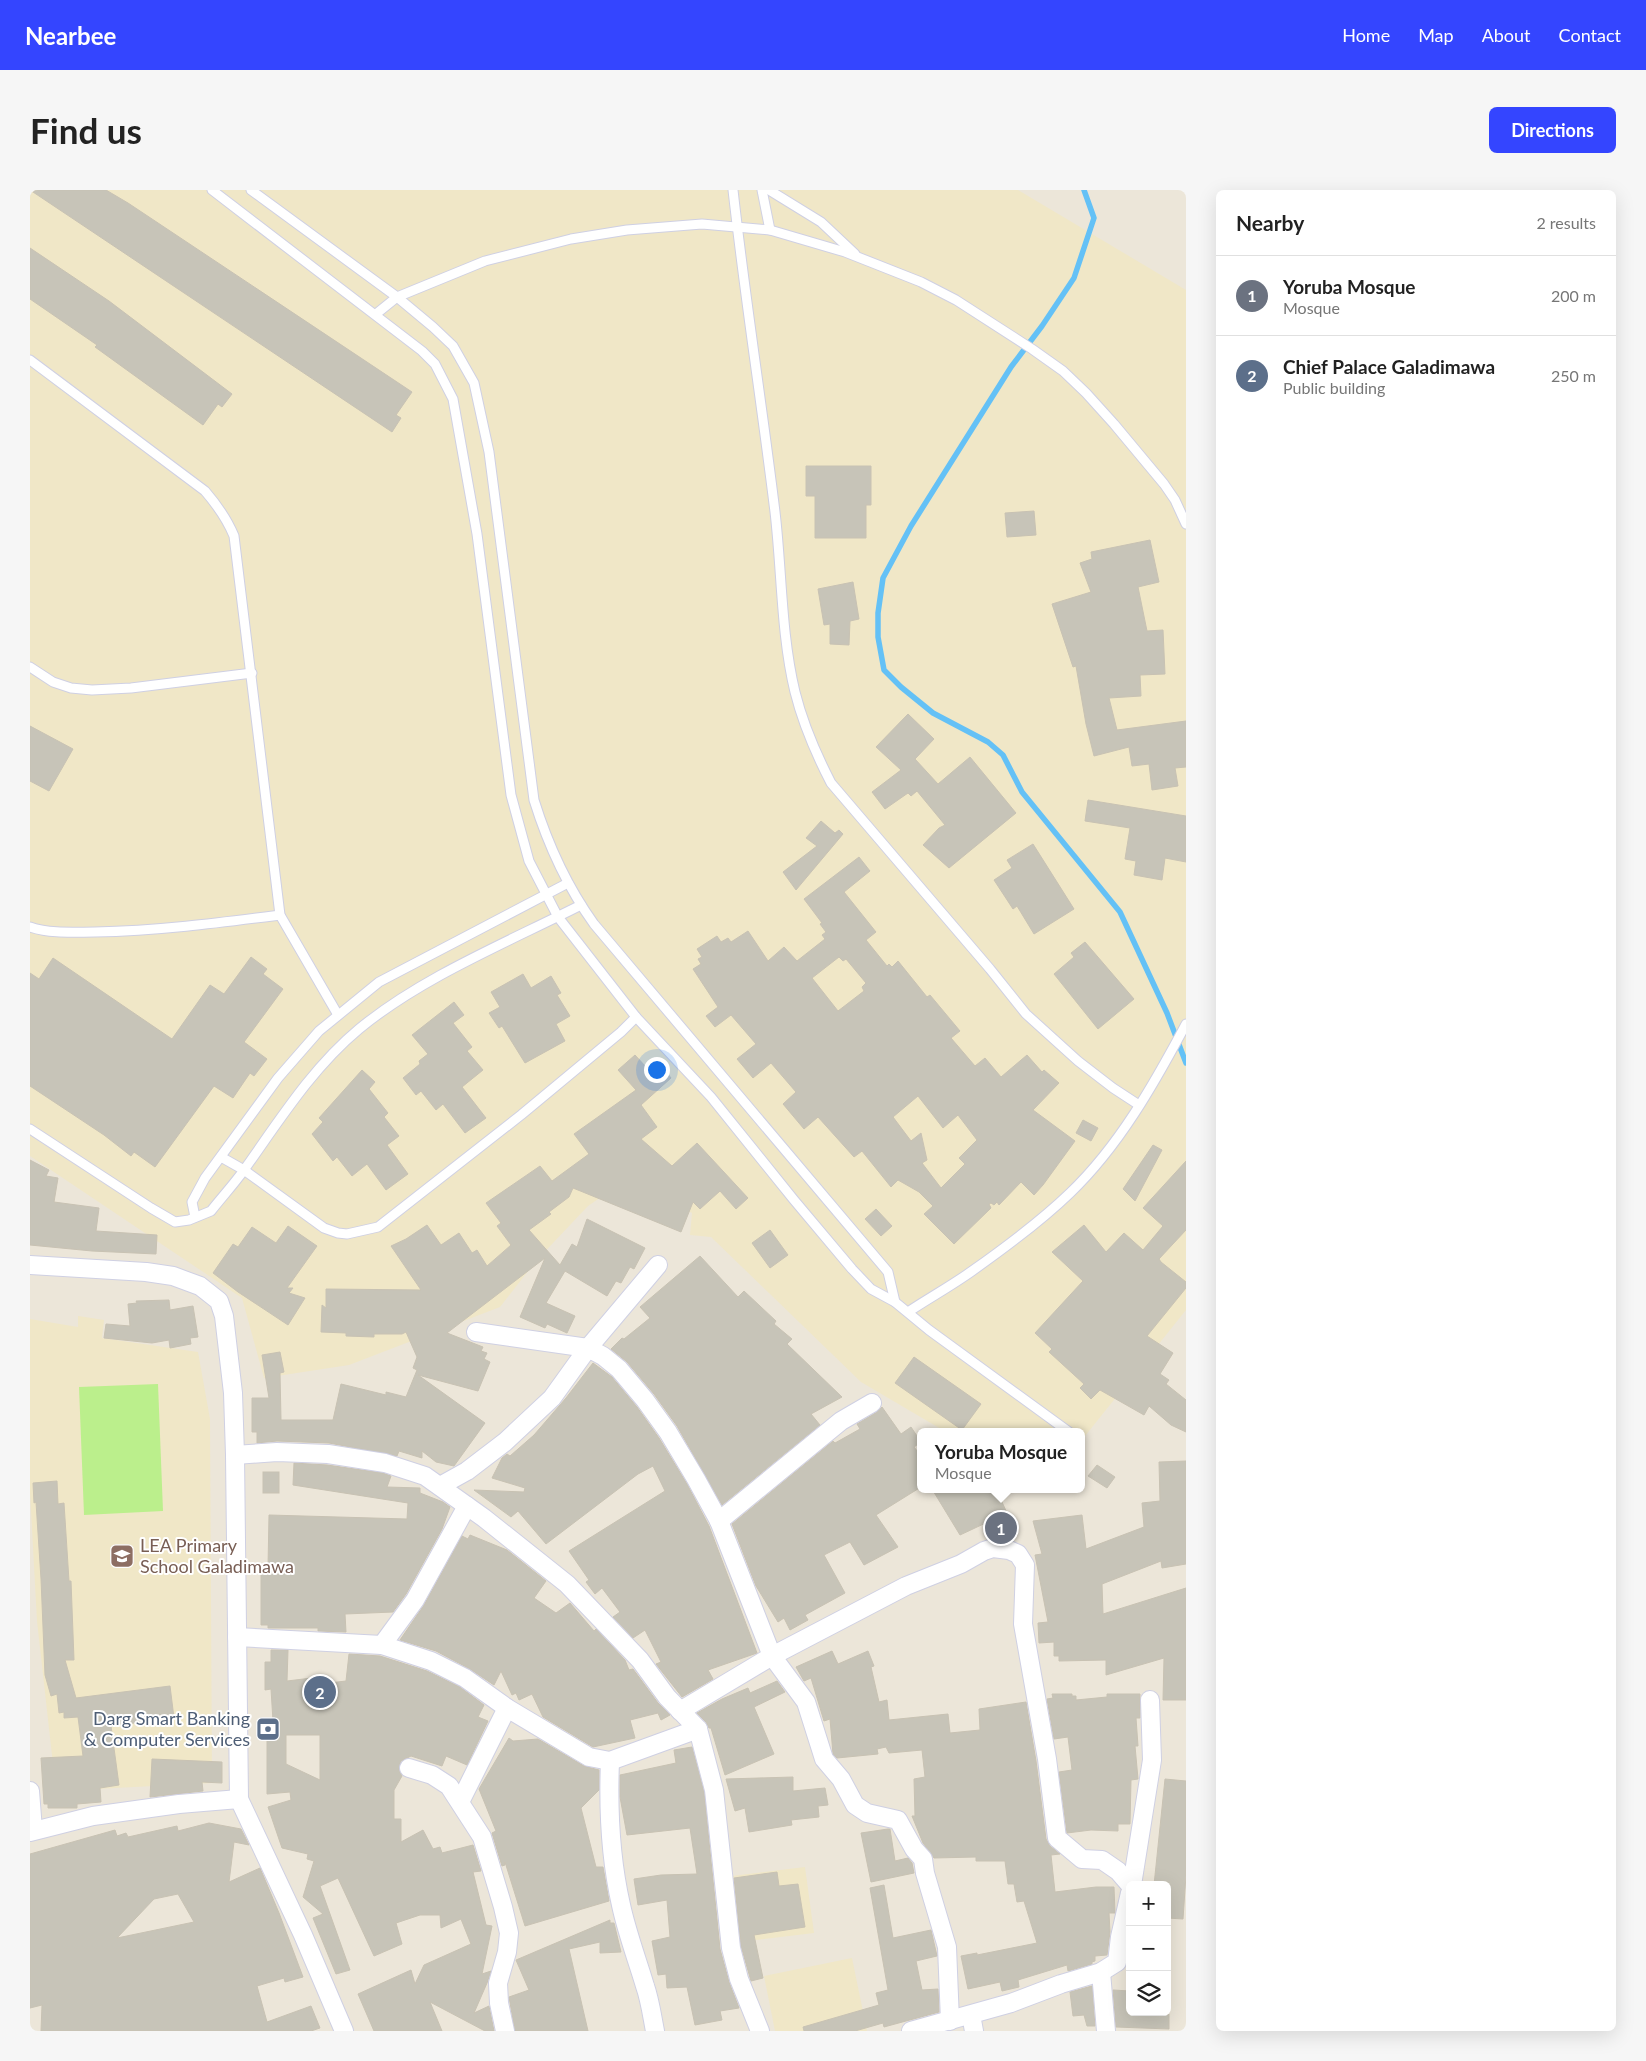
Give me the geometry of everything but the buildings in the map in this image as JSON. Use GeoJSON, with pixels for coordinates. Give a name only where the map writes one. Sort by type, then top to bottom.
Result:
{"type":"FeatureCollection","features":[{"type":"Feature","properties":{"kind":"street"},"geometry":{"type":"LineString","coordinates":[[30,1265],[146,1272],[200,1286],[219,1301],[224,1316],[233,1393],[239,1799],[299,1927],[344,2031]]}},
{"type":"Feature","properties":{"kind":"street"},"geometry":{"type":"LineString","coordinates":[[440,1486],[467,1470],[505,1442],[552,1398],[588,1348],[658,1265]]}},
{"type":"Feature","properties":{"kind":"street"},"geometry":{"type":"LineString","coordinates":[[476,1332],[588,1348],[603,1356],[619,1369],[668,1432],[719,1521],[772,1656],[806,1702],[824,1759],[841,1779],[855,1805],[867,1812],[898,1820],[914,1849],[923,1859],[925,1873],[948,1947],[950,2021]]}},
{"type":"Feature","properties":{"kind":"street"},"geometry":{"type":"LineString","coordinates":[[719,1521],[841,1421],[872,1403]]}},
{"type":"Feature","properties":{"kind":"street"},"geometry":{"type":"LineString","coordinates":[[235,1456],[277,1452],[328,1454],[385,1463],[425,1476],[467,1506],[567,1584],[640,1660],[680,1711],[698,1729],[714,1790],[731,1948],[739,1979],[760,2031]]}},
{"type":"Feature","properties":{"kind":"street"},"geometry":{"type":"LineString","coordinates":[[382,1644],[416,1600],[467,1506]]}},
{"type":"Feature","properties":{"kind":"street"},"geometry":{"type":"LineString","coordinates":[[680,1711],[772,1656],[906,1586],[961,1564],[984,1551],[1000,1548],[1018,1554],[1025,1565],[1023,1624],[1047,1759],[1057,1838],[1082,1859],[1102,1860],[1118,1871],[1127,1881]]}},
{"type":"Feature","properties":{"kind":"street"},"geometry":{"type":"LineString","coordinates":[[237,1637],[382,1644],[431,1662],[465,1678],[507,1708],[589,1757],[610,1761],[698,1729]]}},
{"type":"Feature","properties":{"kind":"street"},"geometry":{"type":"LineString","coordinates":[[1132,1881],[1152,1760],[1150,1700]]}},
{"type":"Feature","properties":{"kind":"street"},"geometry":{"type":"LineString","coordinates":[[460,1802],[507,1708]]}},
{"type":"Feature","properties":{"kind":"street"},"geometry":{"type":"LineString","coordinates":[[610,1761],[608,1804],[611,1853],[621,1905],[632,1947],[646,1988],[654,2031]]}},
{"type":"Feature","properties":{"kind":"street"},"geometry":{"type":"LineString","coordinates":[[409,1768],[442,1780],[449,1786],[482,1837],[509,1934],[509,1943],[498,1983],[499,2003],[505,2031]]}},
{"type":"Feature","properties":{"kind":"street"},"geometry":{"type":"LineString","coordinates":[[30,1791],[32,1831],[93,1816],[179,1804],[239,1799]]}},
{"type":"Feature","properties":{"kind":"street"},"geometry":{"type":"LineString","coordinates":[[911,2031],[950,2021],[972,2023],[1101,1972],[1117,1962],[1126,1911]]}},
{"type":"Feature","properties":{"kind":"street"},"geometry":{"type":"LineString","coordinates":[[1101,1972],[1106,2031]]}},
{"type":"Feature","properties":{"kind":"lane"},"geometry":{"type":"LineString","coordinates":[[212,190],[422,351],[435,364],[453,399],[477,534],[511,795],[524,846],[544,893],[558,917],[636,1017],[710,1097],[852,1269],[871,1289],[895,1302],[929,1330],[1064,1428]]}},
{"type":"Feature","properties":{"kind":"lane"},"geometry":{"type":"LineString","coordinates":[[251,190],[397,297],[453,346],[474,383],[489,452],[534,800],[544,834],[581,905],[638,978],[888,1272],[895,1302]]}},
{"type":"Feature","properties":{"kind":"lane"},"geometry":{"type":"LineString","coordinates":[[733,190],[775,514],[788,650],[802,718],[816,753],[831,783],[1026,1014],[1078,1061],[1113,1088],[1140,1105]]}},
{"type":"Feature","properties":{"kind":"lane"},"geometry":{"type":"LineString","coordinates":[[762,190],[770,230]]}},
{"type":"Feature","properties":{"kind":"lane"},"geometry":{"type":"LineString","coordinates":[[770,190],[821,222],[859,257]]}},
{"type":"Feature","properties":{"kind":"lane"},"geometry":{"type":"LineString","coordinates":[[376,314],[397,297],[485,261],[571,239],[627,230],[702,224],[770,230],[859,257],[921,282],[956,300],[1063,371],[1114,424],[1164,484],[1175,500],[1186,524]]}},
{"type":"Feature","properties":{"kind":"lane"},"geometry":{"type":"LineString","coordinates":[[30,360],[205,491],[230,525],[234,536],[252,673],[280,915],[338,1015]]}},
{"type":"Feature","properties":{"kind":"lane"},"geometry":{"type":"LineString","coordinates":[[30,667],[53,682],[71,688],[92,690],[131,688],[252,673]]}},
{"type":"Feature","properties":{"kind":"lane"},"geometry":{"type":"LineString","coordinates":[[195,1218],[192,1202],[205,1178],[299,1053],[338,1015],[379,982],[544,893],[568,883]]}},
{"type":"Feature","properties":{"kind":"lane"},"geometry":{"type":"LineString","coordinates":[[30,1129],[175,1222],[195,1218],[211,1211],[244,1170],[289,1105],[323,1064],[358,1029],[413,990],[581,905]]}},
{"type":"Feature","properties":{"kind":"lane"},"geometry":{"type":"LineString","coordinates":[[30,927],[62,932],[145,930],[185,928],[280,915]]}},
{"type":"Feature","properties":{"kind":"lane"},"geometry":{"type":"LineString","coordinates":[[221,1157],[244,1170],[324,1228],[338,1234],[347,1234],[378,1227],[521,1115],[621,1032],[636,1017]]}},
{"type":"Feature","properties":{"kind":"lane"},"geometry":{"type":"LineString","coordinates":[[908,1312],[971,1272],[1048,1214],[1071,1192],[1097,1164],[1140,1105],[1186,1024]]}},
{"type":"Feature","properties":{"kind":"shaded area"},"geometry":{"type":"Polygon","coordinates":[[[30,190],[1018,190],[1186,290],[1186,1310],[1085,1436],[1085,1428],[939,1428],[861,1382],[711,1237],[690,1235],[692,1213],[638,1184],[607,1193],[588,1206],[536,1261],[500,1307],[349,1365],[264,1378],[242,1298],[30,1156],[30,190]]]}},
{"type":"Feature","properties":{"kind":"shaded area","name":"LEA Primary School Galadimawa"},"geometry":{"type":"Polygon","coordinates":[[[78,1316],[104,1320],[102,1338],[198,1352],[210,1419],[212,1783],[56,1791],[37,1621],[30,1492],[30,1319],[78,1327],[78,1316]]]}},
{"type":"Feature","properties":{"kind":"shaded area"},"geometry":{"type":"Polygon","coordinates":[[[805,1867],[814,1933],[740,1942],[732,1876],[805,1867]]]}},
{"type":"Feature","properties":{"kind":"shaded area"},"geometry":{"type":"Polygon","coordinates":[[[852,1958],[867,2031],[775,2031],[764,1976],[852,1958]]]}},
{"type":"Feature","properties":{"kind":"green space"},"geometry":{"type":"Polygon","coordinates":[[[158,1384],[163,1511],[84,1515],[79,1387],[158,1384]]]}},
{"type":"Feature","properties":{"kind":"waterway"},"geometry":{"type":"LineString","coordinates":[[1084,190],[1094,218],[1074,278],[1042,326],[1011,367],[911,526],[883,578],[878,613],[878,637],[884,670],[901,687],[933,713],[988,742],[1003,755],[1022,792],[1120,912],[1167,1013],[1186,1063]]}},
{"type":"Feature","properties":{"kind":"place","name":"Yoruba Mosque"},"geometry":{"type":"Point","coordinates":[1001,1528]}},
{"type":"Feature","properties":{"kind":"place","name":"LEA Primary School Galadimawa"},"geometry":{"type":"Point","coordinates":[122,1556]}},
{"type":"Feature","properties":{"kind":"place","name":"Chief Palace Galadimawa"},"geometry":{"type":"Point","coordinates":[320,1692]}},
{"type":"Feature","properties":{"kind":"place","name":"Darg Smart Banking & Computer Services"},"geometry":{"type":"Point","coordinates":[268,1729]}}]}
